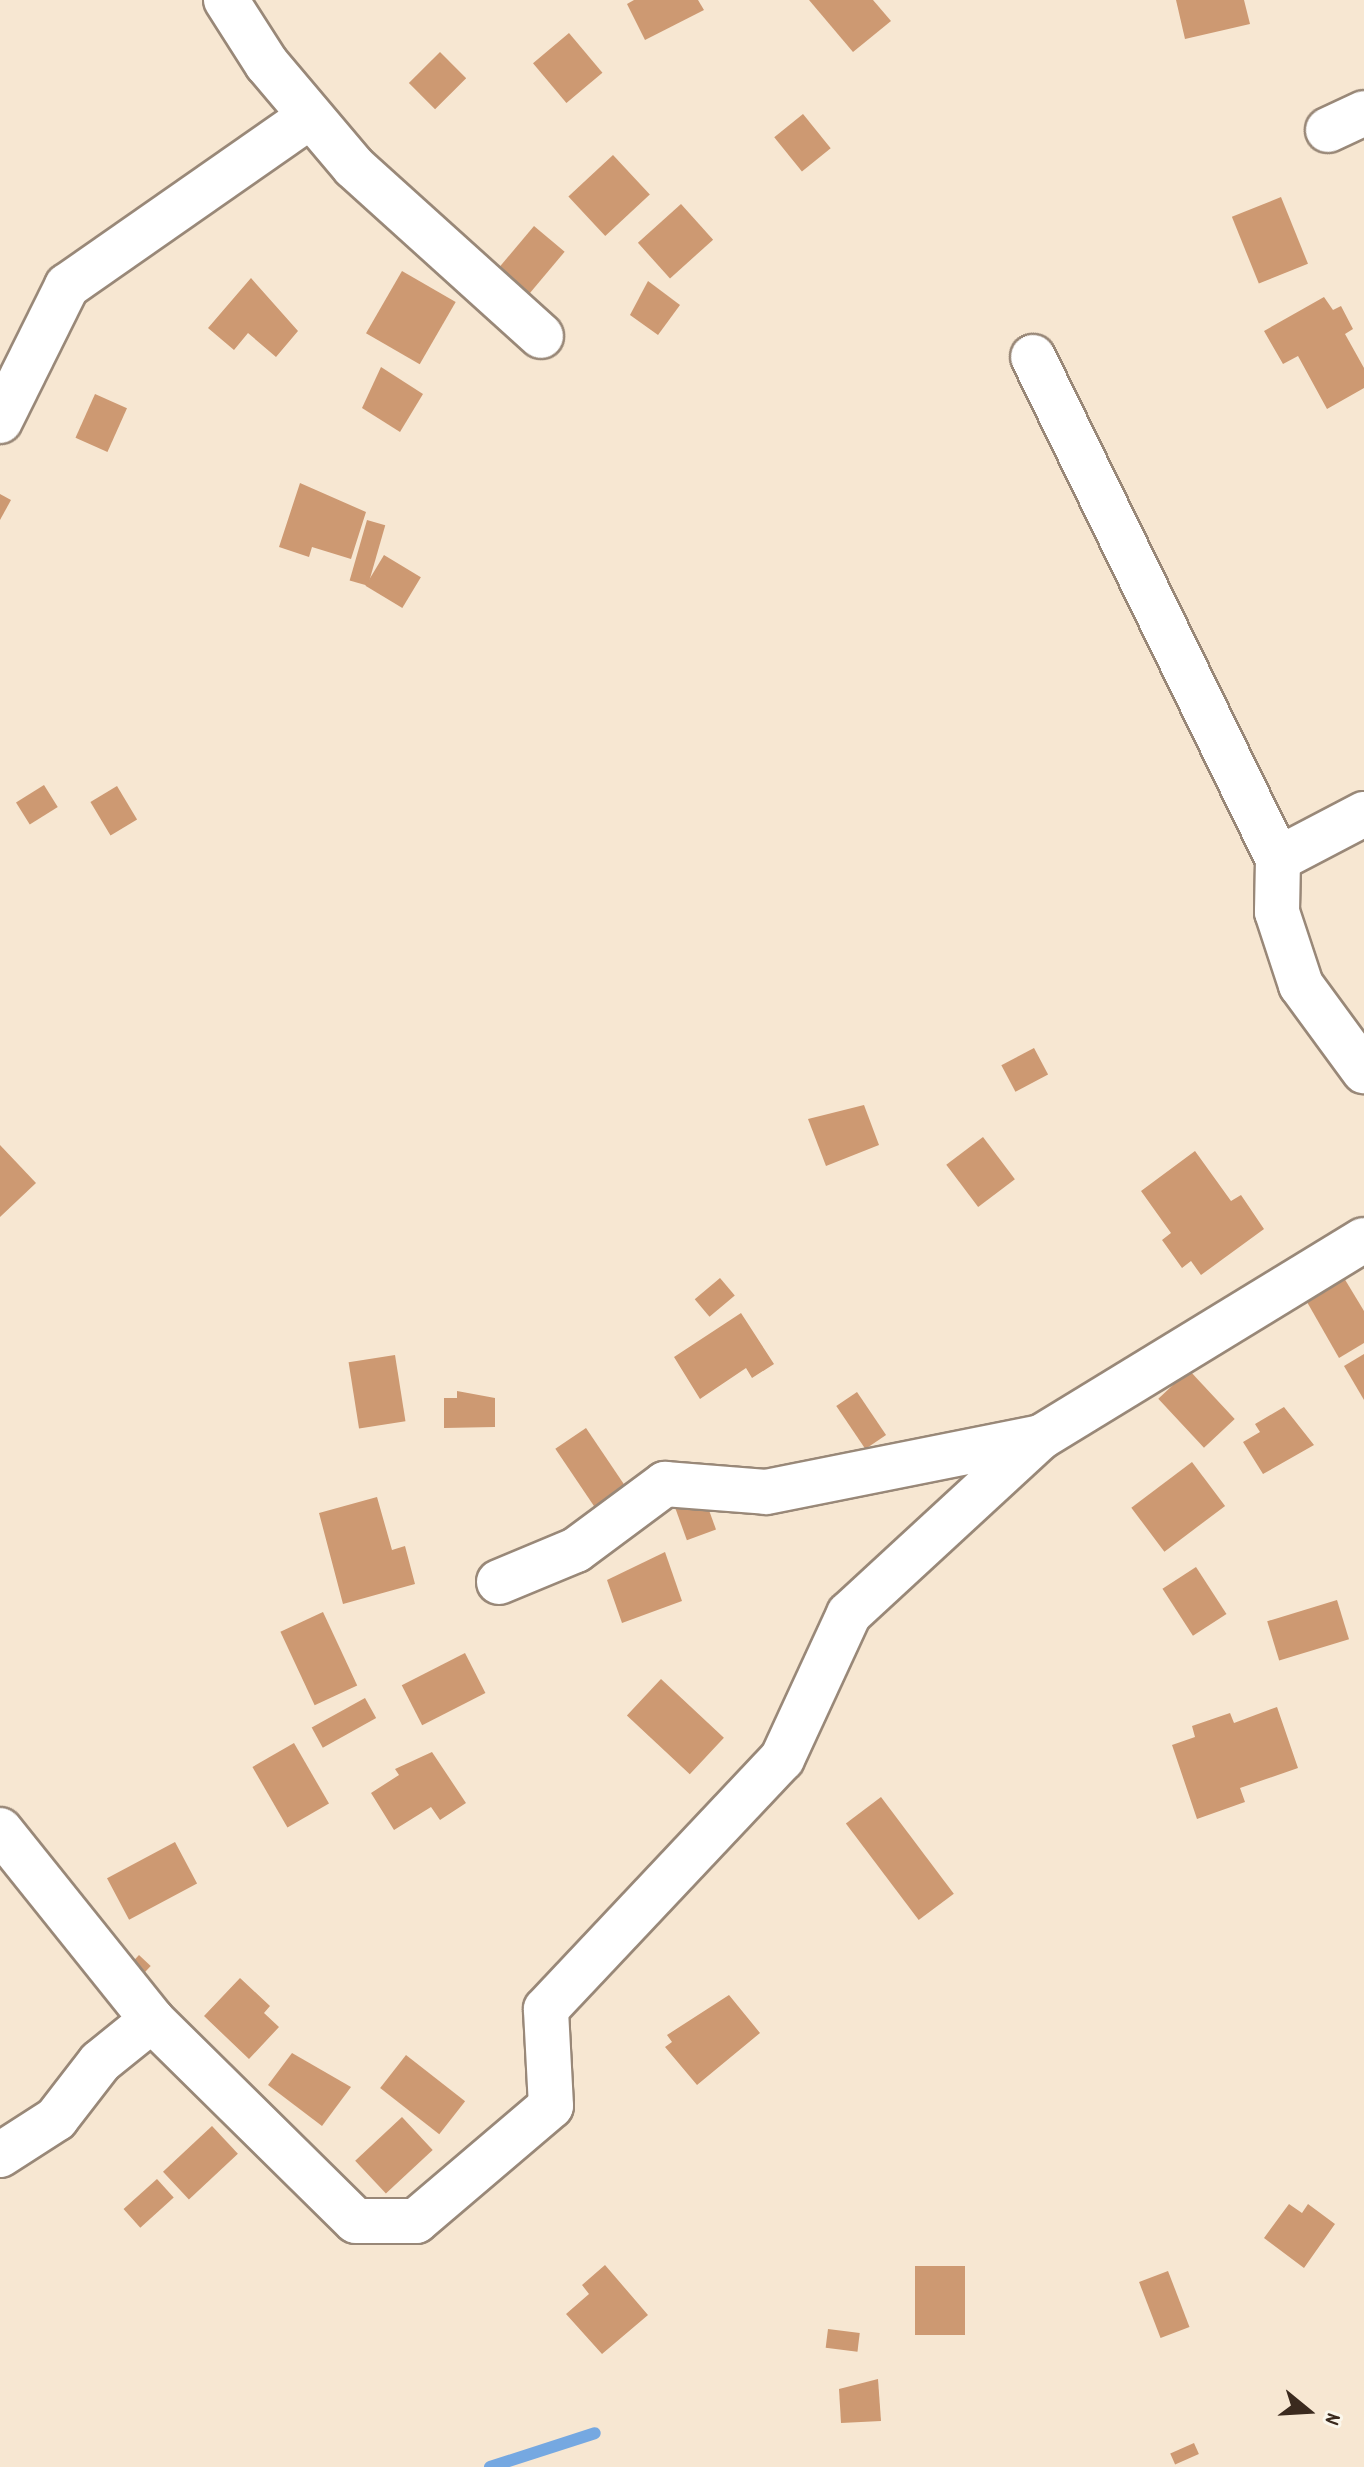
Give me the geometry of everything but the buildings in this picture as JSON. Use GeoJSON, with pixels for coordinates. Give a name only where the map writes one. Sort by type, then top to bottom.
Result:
{"type":"FeatureCollection","features":[{"type":"Feature","properties":{"kind":"street"},"geometry":{"type":"LineString","coordinates":[[226,0],[309,117],[541,336]]}},
{"type":"Feature","properties":{"kind":"street"},"geometry":{"type":"LineString","coordinates":[[0,421],[67,286],[309,117]]}},
{"type":"Feature","properties":{"kind":"street"},"geometry":{"type":"LineString","coordinates":[[1033,357],[1278,859],[1277,912],[1301,985],[1364,1071]]}},
{"type":"Feature","properties":{"kind":"street"},"geometry":{"type":"LineString","coordinates":[[1278,859],[1364,814]]}},
{"type":"Feature","properties":{"kind":"street"},"geometry":{"type":"LineString","coordinates":[[0,1830],[152,2020],[356,2221],[416,2221],[551,2106],[546,2009],[782,1759],[849,1614],[1041,1437],[1364,1240]]}},
{"type":"Feature","properties":{"kind":"street"},"geometry":{"type":"LineString","coordinates":[[499,1582],[576,1550],[665,1484],[766,1492],[1041,1437]]}},
{"type":"Feature","properties":{"kind":"street"},"geometry":{"type":"LineString","coordinates":[[0,2155],[56,2119],[100,2062],[152,2020]]}},
{"type":"Feature","properties":{"kind":"waterway"},"geometry":{"type":"LineString","coordinates":[[490,2467],[595,2433]]}}]}
